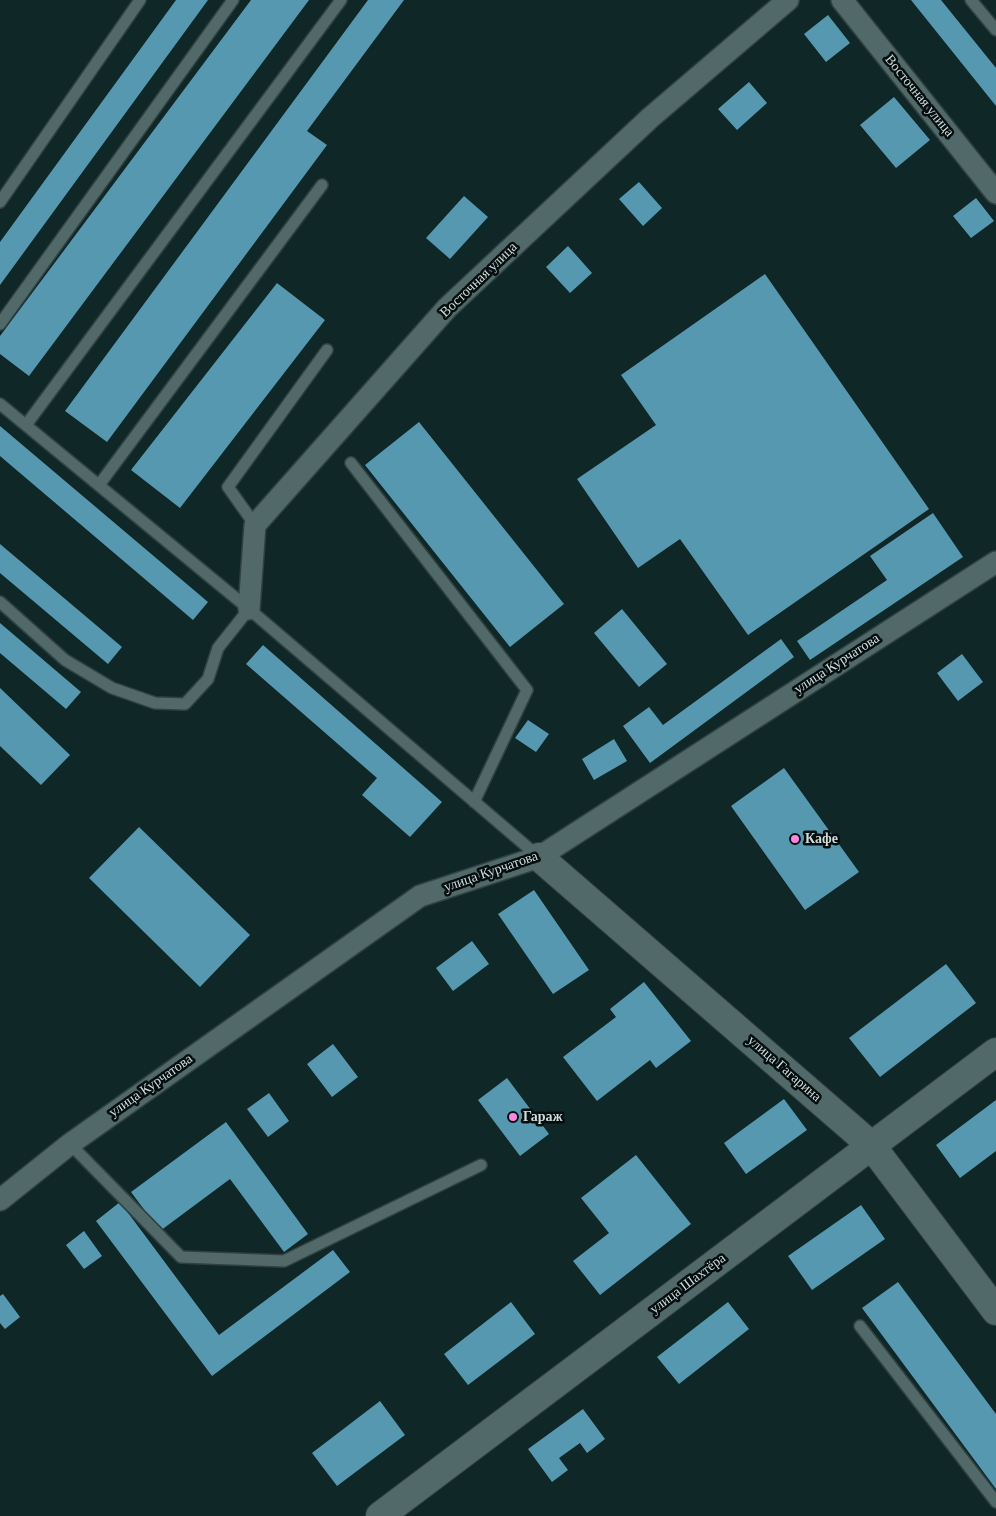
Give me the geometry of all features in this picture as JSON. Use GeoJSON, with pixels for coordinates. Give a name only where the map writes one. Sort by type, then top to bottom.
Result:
{"type":"FeatureCollection","features":[{"type":"Feature","properties":{"kind":"street","name":"Восточная улица"},"geometry":{"type":"LineString","coordinates":[[255,526],[448,308],[650,118],[788,0]]}},
{"type":"Feature","properties":{"kind":"street","name":"Восточная улица"},"geometry":{"type":"LineString","coordinates":[[842,0],[996,193]]}},
{"type":"Feature","properties":{"kind":"street"},"geometry":{"type":"LineString","coordinates":[[249,609],[255,526]]}},
{"type":"Feature","properties":{"kind":"street","name":"улица Курчатова"},"geometry":{"type":"LineString","coordinates":[[0,1200],[70,1144],[420,896],[539,857],[996,562]]}},
{"type":"Feature","properties":{"kind":"street","name":"улица Гагарина"},"geometry":{"type":"LineString","coordinates":[[539,857],[871,1145],[996,1311]]}},
{"type":"Feature","properties":{"kind":"street","name":"улица Шахтёра"},"geometry":{"type":"LineString","coordinates":[[380,1516],[996,1052]]}},
{"type":"Feature","properties":{"kind":"lane"},"geometry":{"type":"LineString","coordinates":[[0,202],[140,0]]}},
{"type":"Feature","properties":{"kind":"lane"},"geometry":{"type":"LineString","coordinates":[[0,324],[233,0]]}},
{"type":"Feature","properties":{"kind":"lane"},"geometry":{"type":"LineString","coordinates":[[26,425],[342,0]]}},
{"type":"Feature","properties":{"kind":"lane"},"geometry":{"type":"LineString","coordinates":[[971,0],[996,30]]}},
{"type":"Feature","properties":{"kind":"lane"},"geometry":{"type":"LineString","coordinates":[[99,485],[322,186]]}},
{"type":"Feature","properties":{"kind":"lane"},"geometry":{"type":"LineString","coordinates":[[255,526],[228,487],[327,350]]}},
{"type":"Feature","properties":{"kind":"lane"},"geometry":{"type":"LineString","coordinates":[[0,404],[249,609],[539,857]]}},
{"type":"Feature","properties":{"kind":"lane"},"geometry":{"type":"LineString","coordinates":[[351,463],[527,690],[474,802]]}},
{"type":"Feature","properties":{"kind":"lane"},"geometry":{"type":"LineString","coordinates":[[0,602],[64,660],[112,688],[155,703],[185,704],[208,680],[218,648],[249,609]]}},
{"type":"Feature","properties":{"kind":"lane"},"geometry":{"type":"LineString","coordinates":[[70,1144],[181,1257],[284,1261],[481,1165]]}},
{"type":"Feature","properties":{"kind":"lane"},"geometry":{"type":"LineString","coordinates":[[860,1326],[996,1502]]}},
{"type":"Feature","properties":{"kind":"building"},"geometry":{"type":"Polygon","coordinates":[[[176,0],[208,0],[0,285],[0,242],[176,0]]]}},
{"type":"Feature","properties":{"kind":"building"},"geometry":{"type":"Polygon","coordinates":[[[251,0],[309,0],[29,376],[0,354],[0,336],[251,0]]]}},
{"type":"Feature","properties":{"kind":"building"},"geometry":{"type":"Polygon","coordinates":[[[368,0],[404,0],[307,131],[327,145],[107,442],[65,411],[368,0]]]}},
{"type":"Feature","properties":{"kind":"building"},"geometry":{"type":"Polygon","coordinates":[[[911,0],[941,0],[996,68],[996,106],[911,0]]]}},
{"type":"Feature","properties":{"kind":"building"},"geometry":{"type":"Polygon","coordinates":[[[828,15],[850,43],[826,62],[804,34],[828,15]]]}},
{"type":"Feature","properties":{"kind":"building"},"geometry":{"type":"Polygon","coordinates":[[[749,82],[767,103],[737,130],[718,109],[749,82]]]}},
{"type":"Feature","properties":{"kind":"building"},"geometry":{"type":"Polygon","coordinates":[[[894,97],[930,140],[896,168],[860,125],[894,97]]]}},
{"type":"Feature","properties":{"kind":"building"},"geometry":{"type":"Polygon","coordinates":[[[639,182],[662,208],[643,226],[619,199],[639,182]]]}},
{"type":"Feature","properties":{"kind":"building"},"geometry":{"type":"Polygon","coordinates":[[[464,196],[488,217],[450,259],[426,238],[464,196]]]}},
{"type":"Feature","properties":{"kind":"building"},"geometry":{"type":"Polygon","coordinates":[[[976,198],[994,221],[971,238],[953,216],[976,198]]]}},
{"type":"Feature","properties":{"kind":"building"},"geometry":{"type":"Polygon","coordinates":[[[568,246],[592,273],[570,293],[546,267],[568,246]]]}},
{"type":"Feature","properties":{"kind":"building"},"geometry":{"type":"Polygon","coordinates":[[[765,274],[929,509],[748,635],[680,539],[638,568],[577,479],[656,425],[621,375],[765,274]]]}},
{"type":"Feature","properties":{"kind":"building"},"geometry":{"type":"Polygon","coordinates":[[[277,283],[325,320],[180,508],[131,470],[277,283]]]}},
{"type":"Feature","properties":{"kind":"building"},"geometry":{"type":"Polygon","coordinates":[[[419,422],[564,604],[510,647],[365,465],[419,422]]]}},
{"type":"Feature","properties":{"kind":"building"},"geometry":{"type":"Polygon","coordinates":[[[0,426],[208,602],[193,620],[0,456],[0,426]]]}},
{"type":"Feature","properties":{"kind":"building"},"geometry":{"type":"Polygon","coordinates":[[[933,513],[963,557],[810,660],[797,641],[887,580],[870,556],[933,513]]]}},
{"type":"Feature","properties":{"kind":"building"},"geometry":{"type":"Polygon","coordinates":[[[0,544],[122,647],[108,664],[0,573],[0,544]]]}},
{"type":"Feature","properties":{"kind":"building"},"geometry":{"type":"Polygon","coordinates":[[[622,609],[667,664],[639,687],[594,633],[622,609]]]}},
{"type":"Feature","properties":{"kind":"building"},"geometry":{"type":"Polygon","coordinates":[[[0,623],[81,692],[66,709],[0,653],[0,623]]]}},
{"type":"Feature","properties":{"kind":"building"},"geometry":{"type":"Polygon","coordinates":[[[781,639],[794,657],[650,763],[623,726],[649,707],[663,725],[781,639]]]}},
{"type":"Feature","properties":{"kind":"building"},"geometry":{"type":"Polygon","coordinates":[[[263,645],[442,802],[410,837],[362,795],[377,778],[246,664],[263,645]]]}},
{"type":"Feature","properties":{"kind":"building"},"geometry":{"type":"Polygon","coordinates":[[[962,654],[983,682],[958,701],[937,673],[962,654]]]}},
{"type":"Feature","properties":{"kind":"building"},"geometry":{"type":"Polygon","coordinates":[[[0,688],[70,755],[41,785],[0,746],[0,688]]]}},
{"type":"Feature","properties":{"kind":"building"},"geometry":{"type":"Polygon","coordinates":[[[528,720],[549,734],[536,752],[515,738],[528,720]]]}},
{"type":"Feature","properties":{"kind":"building"},"geometry":{"type":"Polygon","coordinates":[[[614,739],[627,761],[594,780],[582,759],[614,739]]]}},
{"type":"Feature","properties":{"kind":"building","name":"Кафе"},"geometry":{"type":"Polygon","coordinates":[[[784,768],[859,872],[805,910],[731,806],[784,768]]]}},
{"type":"Feature","properties":{"kind":"building"},"geometry":{"type":"Polygon","coordinates":[[[139,827],[250,935],[200,987],[89,878],[139,827]]]}},
{"type":"Feature","properties":{"kind":"building"},"geometry":{"type":"Polygon","coordinates":[[[534,890],[589,970],[553,994],[498,914],[534,890]]]}},
{"type":"Feature","properties":{"kind":"building"},"geometry":{"type":"Polygon","coordinates":[[[472,941],[489,964],[453,991],[436,968],[472,941]]]}},
{"type":"Feature","properties":{"kind":"building"},"geometry":{"type":"Polygon","coordinates":[[[946,964],[976,1003],[880,1077],[849,1038],[946,964]]]}},
{"type":"Feature","properties":{"kind":"building"},"geometry":{"type":"Polygon","coordinates":[[[644,982],[691,1041],[656,1068],[650,1060],[597,1101],[563,1057],[616,1017],[610,1009],[644,982]]]}},
{"type":"Feature","properties":{"kind":"building"},"geometry":{"type":"Polygon","coordinates":[[[333,1044],[358,1077],[332,1097],[307,1064],[333,1044]]]}},
{"type":"Feature","properties":{"kind":"building","name":"Гараж"},"geometry":{"type":"Polygon","coordinates":[[[507,1078],[549,1134],[520,1156],[478,1100],[507,1078]]]}},
{"type":"Feature","properties":{"kind":"building"},"geometry":{"type":"Polygon","coordinates":[[[269,1093],[289,1121],[268,1137],[247,1109],[269,1093]]]}},
{"type":"Feature","properties":{"kind":"building"},"geometry":{"type":"Polygon","coordinates":[[[784,1099],[807,1130],[746,1174],[724,1143],[784,1099]]]}},
{"type":"Feature","properties":{"kind":"building"},"geometry":{"type":"Polygon","coordinates":[[[996,1100],[996,1151],[960,1178],[936,1145],[996,1100]]]}},
{"type":"Feature","properties":{"kind":"building"},"geometry":{"type":"Polygon","coordinates":[[[226,1122],[308,1234],[284,1252],[230,1179],[160,1231],[131,1192],[226,1122]]]}},
{"type":"Feature","properties":{"kind":"building"},"geometry":{"type":"Polygon","coordinates":[[[636,1155],[691,1224],[600,1295],[573,1261],[609,1233],[581,1198],[636,1155]]]}},
{"type":"Feature","properties":{"kind":"building"},"geometry":{"type":"Polygon","coordinates":[[[120,1202],[219,1335],[333,1250],[350,1272],[212,1376],[96,1221],[120,1202]]]}},
{"type":"Feature","properties":{"kind":"building"},"geometry":{"type":"Polygon","coordinates":[[[861,1205],[885,1239],[812,1290],[788,1256],[861,1205]]]}},
{"type":"Feature","properties":{"kind":"building"},"geometry":{"type":"Polygon","coordinates":[[[84,1231],[102,1256],[84,1269],[66,1245],[84,1231]]]}},
{"type":"Feature","properties":{"kind":"building"},"geometry":{"type":"Polygon","coordinates":[[[898,1282],[996,1414],[996,1489],[862,1308],[898,1282]]]}},
{"type":"Feature","properties":{"kind":"building"},"geometry":{"type":"Polygon","coordinates":[[[3,1294],[20,1317],[5,1329],[0,1323],[0,1296],[3,1294]]]}},
{"type":"Feature","properties":{"kind":"building"},"geometry":{"type":"Polygon","coordinates":[[[511,1302],[535,1334],[468,1385],[444,1354],[511,1302]]]}},
{"type":"Feature","properties":{"kind":"building"},"geometry":{"type":"Polygon","coordinates":[[[728,1302],[749,1329],[679,1384],[657,1357],[728,1302]]]}},
{"type":"Feature","properties":{"kind":"building"},"geometry":{"type":"Polygon","coordinates":[[[380,1401],[405,1435],[337,1486],[312,1453],[380,1401]]]}},
{"type":"Feature","properties":{"kind":"building"},"geometry":{"type":"Polygon","coordinates":[[[583,1409],[605,1439],[587,1453],[580,1443],[559,1458],[568,1470],[552,1482],[528,1449],[583,1409]]]}},
{"type":"Feature","properties":{"kind":"place","name":"Кафе"},"geometry":{"type":"Point","coordinates":[795,839]}},
{"type":"Feature","properties":{"kind":"place","name":"Гараж"},"geometry":{"type":"Point","coordinates":[513,1117]}}]}
